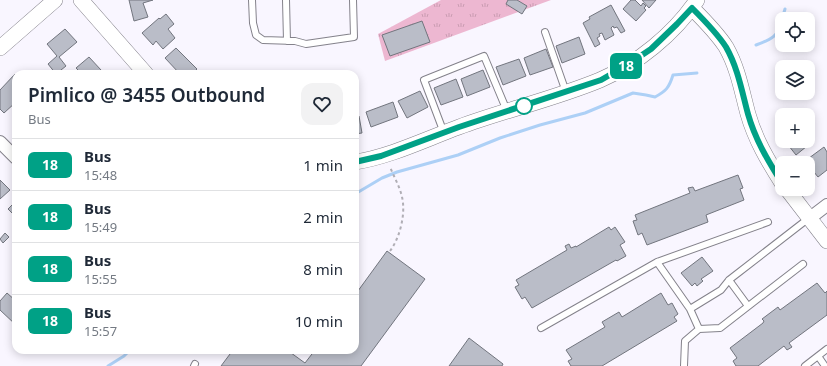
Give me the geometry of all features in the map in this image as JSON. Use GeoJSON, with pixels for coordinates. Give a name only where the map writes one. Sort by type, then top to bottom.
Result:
{"type":"FeatureCollection","features":[{"type":"Feature","properties":{"kind":"street"},"geometry":{"type":"LineString","coordinates":[[0,48],[55,0]]}},
{"type":"Feature","properties":{"kind":"street"},"geometry":{"type":"LineString","coordinates":[[81,0],[142,70]]}},
{"type":"Feature","properties":{"kind":"street"},"geometry":{"type":"LineString","coordinates":[[359,161],[381,156],[507,111],[601,80],[627,65],[664,37],[694,4],[726,47],[736,68],[748,115],[759,144],[775,172]]}},
{"type":"Feature","properties":{"kind":"street"},"geometry":{"type":"LineString","coordinates":[[0,142],[12,154]]}},
{"type":"Feature","properties":{"kind":"street"},"geometry":{"type":"LineString","coordinates":[[793,196],[827,240]]}},
{"type":"Feature","properties":{"kind":"street"},"geometry":{"type":"LineString","coordinates":[[810,218],[827,205]]}},
{"type":"Feature","properties":{"kind":"lane"},"geometry":{"type":"LineString","coordinates":[[252,0],[253,24],[256,35],[262,40],[295,41],[306,44],[354,37],[353,0]]}},
{"type":"Feature","properties":{"kind":"lane"},"geometry":{"type":"LineString","coordinates":[[286,0],[287,41]]}},
{"type":"Feature","properties":{"kind":"lane"},"geometry":{"type":"LineString","coordinates":[[546,32],[566,92]]}},
{"type":"Feature","properties":{"kind":"lane"},"geometry":{"type":"LineString","coordinates":[[444,133],[424,80],[484,56],[507,111]]}},
{"type":"Feature","properties":{"kind":"lane"},"geometry":{"type":"LineString","coordinates":[[690,309],[720,290],[729,280],[810,218]]}},
{"type":"Feature","properties":{"kind":"lane"},"geometry":{"type":"LineString","coordinates":[[541,328],[657,262],[768,222]]}},
{"type":"Feature","properties":{"kind":"lane"},"geometry":{"type":"LineString","coordinates":[[657,262],[690,309],[700,329]]}},
{"type":"Feature","properties":{"kind":"lane"},"geometry":{"type":"LineString","coordinates":[[684,366],[685,341],[700,329],[720,328],[803,264]]}},
{"type":"Feature","properties":{"kind":"lane"},"geometry":{"type":"LineString","coordinates":[[729,280],[748,306]]}},
{"type":"Feature","properties":{"kind":"lane"},"geometry":{"type":"LineString","coordinates":[[804,366],[827,349]]}},
{"type":"Feature","properties":{"kind":"lane"},"geometry":{"type":"LineString","coordinates":[[818,356],[825,366]]}},
{"type":"Feature","properties":{"kind":"path"},"geometry":{"type":"LineString","coordinates":[[390,251],[396,241],[402,222],[404,206],[402,196],[391,168]]}},
{"type":"Feature","properties":{"kind":"green space"},"geometry":{"type":"Polygon","coordinates":[[[441,0],[551,0],[385,61],[378,34],[441,0]]]}},
{"type":"Feature","properties":{"kind":"building"},"geometry":{"type":"Polygon","coordinates":[[[129,0],[153,0],[143,3],[148,17],[134,21],[129,0]]]}},
{"type":"Feature","properties":{"kind":"building"},"geometry":{"type":"Polygon","coordinates":[[[508,0],[517,0],[527,6],[522,14],[506,4],[508,0]]]}},
{"type":"Feature","properties":{"kind":"building"},"geometry":{"type":"Polygon","coordinates":[[[631,0],[635,0],[641,6],[643,3],[646,6],[644,8],[646,10],[636,21],[623,9],[631,0]]]}},
{"type":"Feature","properties":{"kind":"building"},"geometry":{"type":"Polygon","coordinates":[[[642,0],[656,0],[649,8],[642,0]]]}},
{"type":"Feature","properties":{"kind":"building"},"geometry":{"type":"Polygon","coordinates":[[[611,5],[625,31],[621,33],[617,27],[614,28],[613,26],[611,28],[614,35],[605,40],[602,33],[599,34],[600,36],[597,38],[600,44],[595,47],[583,23],[590,19],[589,17],[611,5]]]}},
{"type":"Feature","properties":{"kind":"building"},"geometry":{"type":"Polygon","coordinates":[[[166,14],[174,24],[168,29],[175,38],[163,49],[156,41],[153,45],[142,33],[159,18],[160,19],[166,14]]]}},
{"type":"Feature","properties":{"kind":"building"},"geometry":{"type":"Polygon","coordinates":[[[422,21],[430,42],[390,56],[382,35],[422,21]]]}},
{"type":"Feature","properties":{"kind":"building"},"geometry":{"type":"Polygon","coordinates":[[[65,29],[77,42],[59,57],[66,66],[61,70],[53,70],[48,64],[57,56],[47,44],[65,29]]]}},
{"type":"Feature","properties":{"kind":"building"},"geometry":{"type":"Polygon","coordinates":[[[579,37],[585,54],[562,63],[556,46],[579,37]]]}},
{"type":"Feature","properties":{"kind":"building"},"geometry":{"type":"Polygon","coordinates":[[[176,48],[197,69],[176,70],[165,58],[176,48]]]}},
{"type":"Feature","properties":{"kind":"building"},"geometry":{"type":"Polygon","coordinates":[[[546,49],[553,67],[530,75],[524,58],[546,49]]]}},
{"type":"Feature","properties":{"kind":"building"},"geometry":{"type":"Polygon","coordinates":[[[89,57],[101,70],[78,70],[76,68],[89,57]]]}},
{"type":"Feature","properties":{"kind":"building"},"geometry":{"type":"Polygon","coordinates":[[[519,59],[526,76],[503,85],[496,67],[519,59]]]}},
{"type":"Feature","properties":{"kind":"building"},"geometry":{"type":"Polygon","coordinates":[[[483,70],[490,87],[467,96],[461,79],[483,70]]]}},
{"type":"Feature","properties":{"kind":"building"},"geometry":{"type":"Polygon","coordinates":[[[12,77],[12,106],[4,113],[0,109],[0,90],[12,77]]]}},
{"type":"Feature","properties":{"kind":"building"},"geometry":{"type":"Polygon","coordinates":[[[456,79],[463,97],[441,105],[434,88],[456,79]]]}},
{"type":"Feature","properties":{"kind":"building"},"geometry":{"type":"Polygon","coordinates":[[[420,91],[428,107],[407,118],[398,101],[420,91]]]}},
{"type":"Feature","properties":{"kind":"building"},"geometry":{"type":"Polygon","coordinates":[[[393,102],[398,117],[371,127],[366,112],[393,102]]]}},
{"type":"Feature","properties":{"kind":"building"},"geometry":{"type":"Polygon","coordinates":[[[359,116],[362,133],[359,133],[359,116]]]}},
{"type":"Feature","properties":{"kind":"building"},"geometry":{"type":"Polygon","coordinates":[[[824,147],[827,152],[827,170],[818,177],[815,173],[815,156],[812,156],[824,147]]]}},
{"type":"Feature","properties":{"kind":"building"},"geometry":{"type":"Polygon","coordinates":[[[790,148],[805,148],[796,155],[790,148]]]}},
{"type":"Feature","properties":{"kind":"building"},"geometry":{"type":"Polygon","coordinates":[[[738,175],[743,188],[740,189],[744,200],[706,215],[708,222],[647,245],[642,233],[638,235],[633,221],[637,220],[635,215],[690,193],[688,188],[693,187],[695,191],[738,175]]]}},
{"type":"Feature","properties":{"kind":"building"},"geometry":{"type":"Polygon","coordinates":[[[0,180],[10,190],[0,199],[0,180]]]}},
{"type":"Feature","properties":{"kind":"building"},"geometry":{"type":"Polygon","coordinates":[[[12,205],[12,213],[8,209],[12,205]]]}},
{"type":"Feature","properties":{"kind":"building"},"geometry":{"type":"Polygon","coordinates":[[[609,227],[611,230],[615,227],[625,242],[620,245],[626,256],[617,261],[616,260],[532,308],[525,297],[522,299],[515,287],[519,285],[516,280],[567,250],[565,246],[569,244],[571,248],[576,247],[609,227]]]}},
{"type":"Feature","properties":{"kind":"building"},"geometry":{"type":"Polygon","coordinates":[[[5,233],[9,237],[3,243],[0,239],[5,233]]]}},
{"type":"Feature","properties":{"kind":"building"},"geometry":{"type":"Polygon","coordinates":[[[387,251],[425,279],[361,366],[221,366],[230,354],[293,354],[305,363],[312,354],[359,354],[359,290],[387,251]]]}},
{"type":"Feature","properties":{"kind":"building"},"geometry":{"type":"Polygon","coordinates":[[[702,257],[713,271],[701,279],[703,281],[697,286],[695,283],[692,286],[681,273],[702,257]]]}},
{"type":"Feature","properties":{"kind":"building"},"geometry":{"type":"Polygon","coordinates":[[[817,283],[825,293],[827,291],[827,315],[789,343],[792,347],[787,350],[784,346],[758,366],[736,366],[733,361],[737,358],[730,348],[763,323],[764,321],[762,319],[778,307],[780,310],[817,283]]]}},
{"type":"Feature","properties":{"kind":"building"},"geometry":{"type":"Polygon","coordinates":[[[7,293],[12,297],[12,321],[0,310],[0,301],[7,293]]]}},
{"type":"Feature","properties":{"kind":"building"},"geometry":{"type":"Polygon","coordinates":[[[661,293],[668,305],[672,303],[678,314],[674,317],[677,321],[602,366],[571,366],[568,361],[572,359],[566,350],[605,327],[602,322],[619,312],[622,317],[661,293]]]}},
{"type":"Feature","properties":{"kind":"building"},"geometry":{"type":"Polygon","coordinates":[[[469,338],[503,364],[502,366],[449,366],[469,338]]]}},
{"type":"Feature","properties":{"kind":"waterway"},"geometry":{"type":"LineString","coordinates":[[756,45],[770,39],[775,35]]}},
{"type":"Feature","properties":{"kind":"waterway"},"geometry":{"type":"LineString","coordinates":[[359,192],[382,178],[397,172],[458,155],[500,138],[585,113],[633,93],[655,97],[667,89],[673,75],[697,73]]}},
{"type":"Feature","properties":{"kind":"waterway"},"geometry":{"type":"LineString","coordinates":[[108,366],[126,354]]}},
{"type":"Feature","properties":{"kind":"bus line","name":"18"},"geometry":{"type":"LineString","coordinates":[[359,161],[381,156],[459,127],[601,80],[651,49],[692,8],[726,47],[736,68],[748,115],[759,144],[775,172]]}}]}
